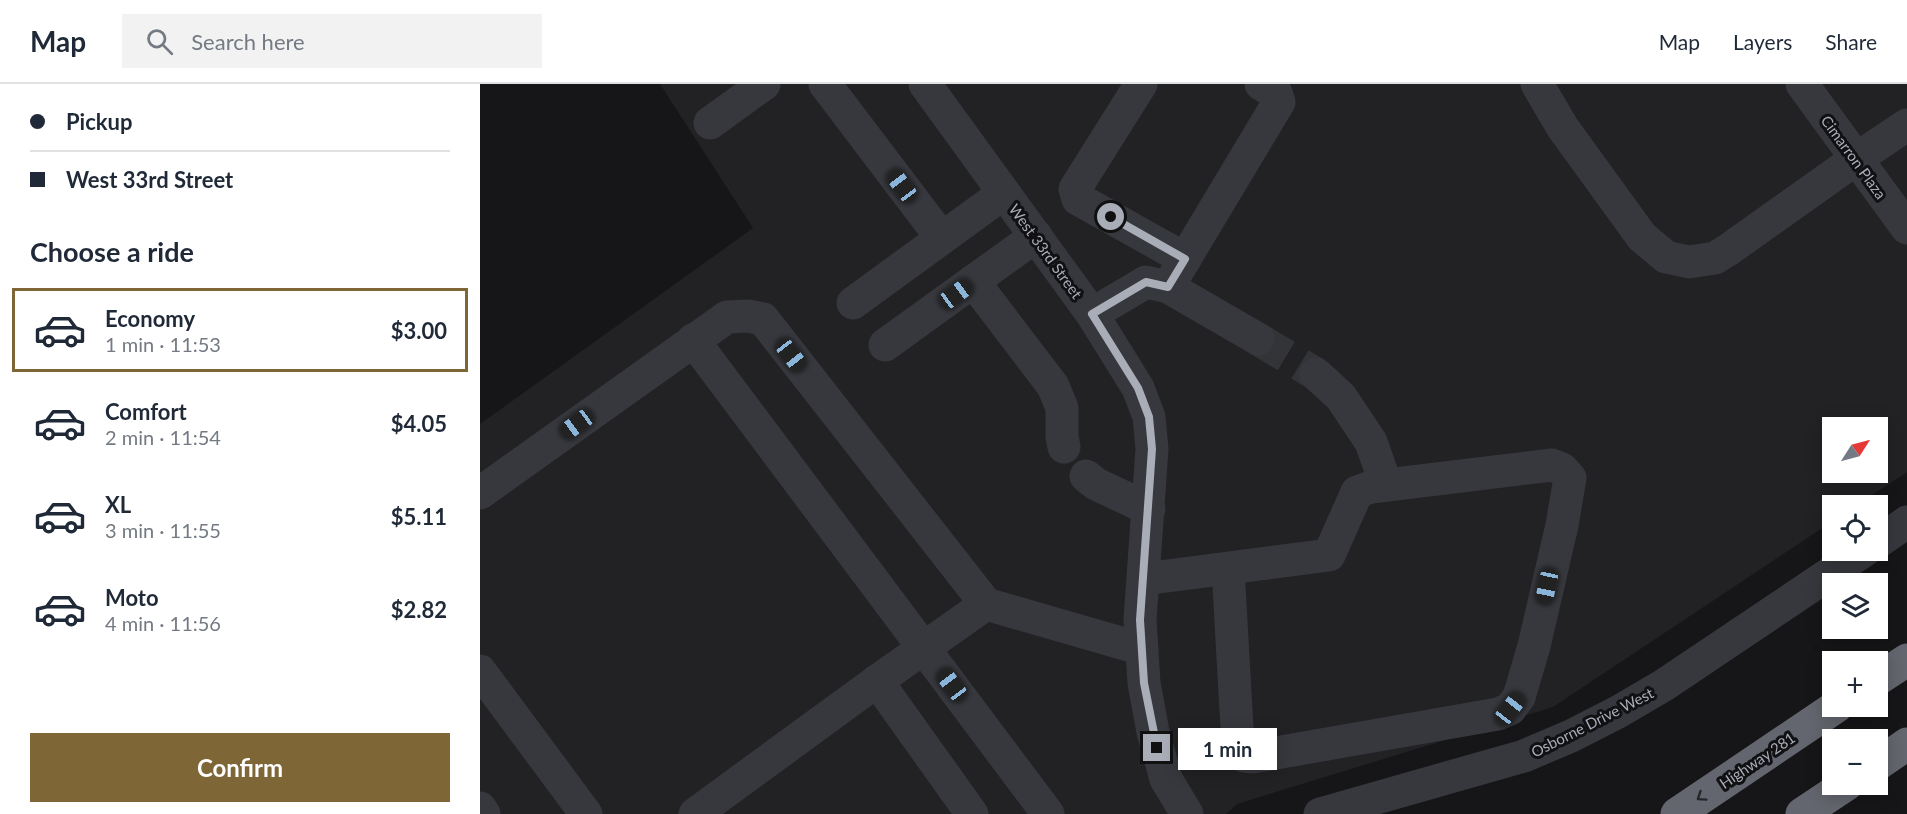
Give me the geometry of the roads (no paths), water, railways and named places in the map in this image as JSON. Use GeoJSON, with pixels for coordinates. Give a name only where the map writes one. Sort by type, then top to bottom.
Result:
{"type":"FeatureCollection","features":[{"type":"Feature","properties":{"kind":"highway"},"geometry":{"type":"LineString","coordinates":[[1888,672],[1907,660]]}},
{"type":"Feature","properties":{"kind":"highway","name":"Highway 281"},"geometry":{"type":"LineString","coordinates":[[1677,814],[1822,716]]}},
{"type":"Feature","properties":{"kind":"highway"},"geometry":{"type":"LineString","coordinates":[[1888,757],[1907,744]]}},
{"type":"Feature","properties":{"kind":"highway"},"geometry":{"type":"LineString","coordinates":[[1802,814],[1830,795]]}},
{"type":"Feature","properties":{"kind":"street"},"geometry":{"type":"LineString","coordinates":[[710,123],[764,84]]}},
{"type":"Feature","properties":{"kind":"street"},"geometry":{"type":"LineString","coordinates":[[825,84],[941,237]]}},
{"type":"Feature","properties":{"kind":"street","name":"West 33rd Street"},"geometry":{"type":"LineString","coordinates":[[925,84],[1092,314],[1138,388],[1149,417],[1152,449],[1140,620],[1144,683],[1153,732],[1166,780],[1187,814]]}},
{"type":"Feature","properties":{"kind":"street"},"geometry":{"type":"LineString","coordinates":[[1141,84],[1075,189],[1078,199],[1185,259]]}},
{"type":"Feature","properties":{"kind":"street"},"geometry":{"type":"LineString","coordinates":[[1168,287],[1279,102],[1276,93],[1261,84]]}},
{"type":"Feature","properties":{"kind":"street"},"geometry":{"type":"LineString","coordinates":[[1537,84],[1563,128],[1642,237],[1666,257],[1689,262],[1715,258],[1728,250],[1907,125]]}},
{"type":"Feature","properties":{"kind":"street","name":"Cimarron Plaza"},"geometry":{"type":"LineString","coordinates":[[1802,84],[1907,228]]}},
{"type":"Feature","properties":{"kind":"street"},"geometry":{"type":"LineString","coordinates":[[853,303],[941,237],[1005,193]]}},
{"type":"Feature","properties":{"kind":"street"},"geometry":{"type":"LineString","coordinates":[[885,345],[1036,236]]}},
{"type":"Feature","properties":{"kind":"street"},"geometry":{"type":"LineString","coordinates":[[973,281],[1053,386],[1062,408],[1064,447]]}},
{"type":"Feature","properties":{"kind":"street"},"geometry":{"type":"LineString","coordinates":[[1092,314],[1146,282],[1168,287],[1258,339]]}},
{"type":"Feature","properties":{"kind":"street"},"geometry":{"type":"LineString","coordinates":[[480,494],[727,317],[748,316],[763,319],[986,604],[1142,649]]}},
{"type":"Feature","properties":{"kind":"street"},"geometry":{"type":"LineString","coordinates":[[693,340],[1048,814]]}},
{"type":"Feature","properties":{"kind":"street"},"geometry":{"type":"LineString","coordinates":[[1316,374],[1341,397],[1371,442],[1386,485]]}},
{"type":"Feature","properties":{"kind":"street"},"geometry":{"type":"LineString","coordinates":[[1144,579],[1228,568],[1329,555],[1357,492],[1371,487],[1552,465],[1562,469],[1570,478],[1562,525],[1534,646],[1519,698],[1510,709],[1498,714],[1253,757],[1244,756],[1238,746],[1228,568]]}},
{"type":"Feature","properties":{"kind":"street"},"geometry":{"type":"LineString","coordinates":[[1086,476],[1096,484],[1149,509]]}},
{"type":"Feature","properties":{"kind":"street"},"geometry":{"type":"LineString","coordinates":[[1888,535],[1907,522]]}},
{"type":"Feature","properties":{"kind":"street","name":"Osborne Drive West"},"geometry":{"type":"LineString","coordinates":[[1320,814],[1524,756],[1571,736],[1664,686],[1849,561]]}},
{"type":"Feature","properties":{"kind":"street"},"geometry":{"type":"LineString","coordinates":[[696,814],[986,604]]}},
{"type":"Feature","properties":{"kind":"street"},"geometry":{"type":"LineString","coordinates":[[480,672],[586,814]]}},
{"type":"Feature","properties":{"kind":"street"},"geometry":{"type":"LineString","coordinates":[[877,681],[962,810]]}},
{"type":"Feature","properties":{"kind":"street"},"geometry":{"type":"LineString","coordinates":[[480,808],[484,814]]}},
{"type":"Feature","properties":{"kind":"tunnel"},"geometry":{"type":"LineString","coordinates":[[1258,339],[1316,374]]}}]}
